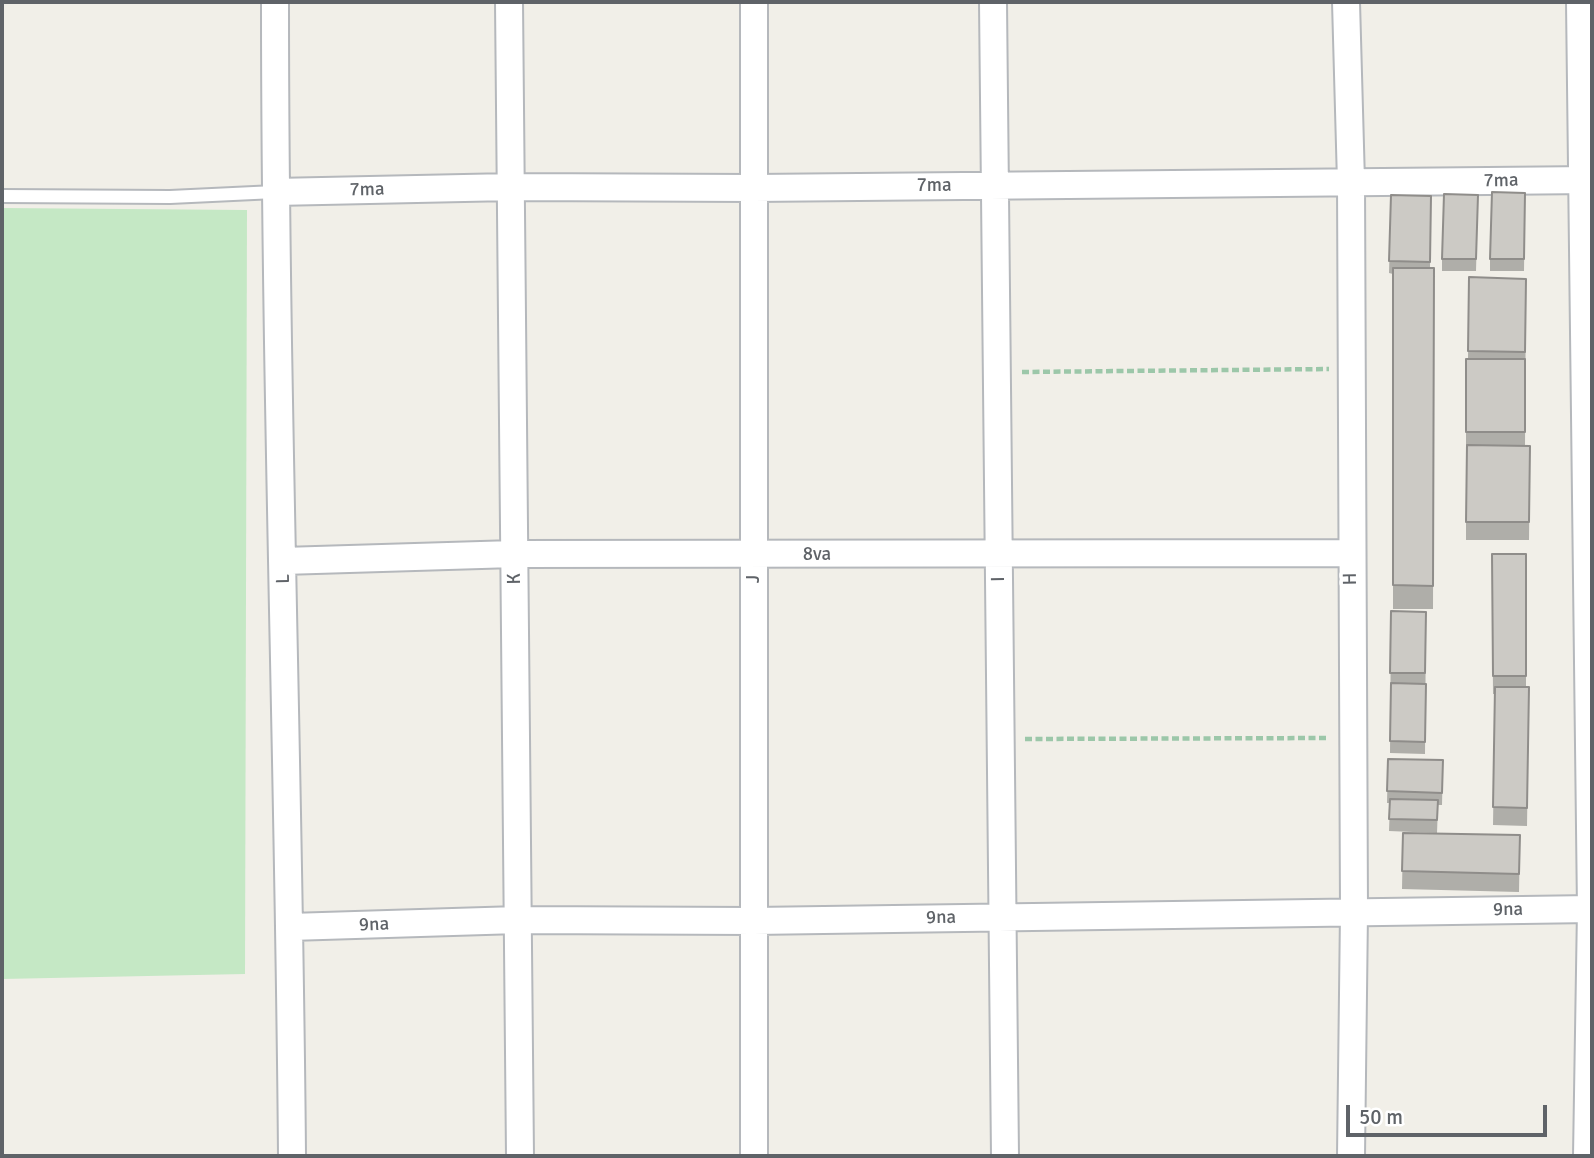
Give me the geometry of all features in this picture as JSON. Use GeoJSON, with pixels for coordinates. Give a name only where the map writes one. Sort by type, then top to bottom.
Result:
{"type":"FeatureCollection","features":[{"type":"Feature","properties":{"kind":"street","name":"L"},"geometry":{"type":"LineString","coordinates":[[275,2],[275,192],[284,561],[292,1156]]}},
{"type":"Feature","properties":{"kind":"street","name":"K"},"geometry":{"type":"LineString","coordinates":[[509,2],[520,1156]]}},
{"type":"Feature","properties":{"kind":"street","name":"J"},"geometry":{"type":"LineString","coordinates":[[754,2],[754,1156]]}},
{"type":"Feature","properties":{"kind":"street","name":"I"},"geometry":{"type":"LineString","coordinates":[[993,2],[1005,1156]]}},
{"type":"Feature","properties":{"kind":"street","name":"H"},"geometry":{"type":"LineString","coordinates":[[1346,2],[1351,182],[1354,912],[1350,1156]]}},
{"type":"Feature","properties":{"kind":"street"},"geometry":{"type":"LineString","coordinates":[[1580,2],[1588,180],[1591,909],[1587,1156]]}},
{"type":"Feature","properties":{"kind":"street","name":"7ma"},"geometry":{"type":"LineString","coordinates":[[275,192],[511,187],[995,186],[1588,180]]}},
{"type":"Feature","properties":{"kind":"street","name":"8va"},"geometry":{"type":"LineString","coordinates":[[284,561],[514,554],[754,556],[1351,553]]}},
{"type":"Feature","properties":{"kind":"street","name":"9na"},"geometry":{"type":"LineString","coordinates":[[290,927],[518,920],[754,921],[1591,909]]}},
{"type":"Feature","properties":{"kind":"lane"},"geometry":{"type":"LineString","coordinates":[[2,196],[170,197],[275,192]]}},
{"type":"Feature","properties":{"kind":"path"},"geometry":{"type":"LineString","coordinates":[[997,372],[1351,369]]}},
{"type":"Feature","properties":{"kind":"path"},"geometry":{"type":"LineString","coordinates":[[1000,739],[1353,738]]}},
{"type":"Feature","properties":{"kind":"green space"},"geometry":{"type":"Polygon","coordinates":[[[2,208],[247,210],[245,974],[2,979],[2,208]]]}},
{"type":"Feature","properties":{"kind":"building"},"geometry":{"type":"Polygon","coordinates":[[[1492,192],[1525,193],[1524,259],[1490,259],[1492,192]]]}},
{"type":"Feature","properties":{"kind":"building"},"geometry":{"type":"Polygon","coordinates":[[[1444,194],[1478,195],[1476,259],[1442,259],[1444,194]]]}},
{"type":"Feature","properties":{"kind":"building"},"geometry":{"type":"Polygon","coordinates":[[[1391,195],[1431,196],[1430,262],[1389,261],[1391,195]]]}},
{"type":"Feature","properties":{"kind":"building"},"geometry":{"type":"Polygon","coordinates":[[[1393,268],[1434,268],[1433,586],[1393,585],[1393,268]]]}},
{"type":"Feature","properties":{"kind":"building"},"geometry":{"type":"Polygon","coordinates":[[[1469,277],[1526,279],[1525,352],[1468,351],[1469,277]]]}},
{"type":"Feature","properties":{"kind":"building"},"geometry":{"type":"Polygon","coordinates":[[[1466,359],[1525,359],[1525,432],[1466,432],[1466,359]]]}},
{"type":"Feature","properties":{"kind":"building"},"geometry":{"type":"Polygon","coordinates":[[[1467,445],[1530,446],[1529,522],[1466,522],[1467,445]]]}},
{"type":"Feature","properties":{"kind":"building"},"geometry":{"type":"Polygon","coordinates":[[[1492,554],[1526,554],[1526,676],[1493,676],[1492,554]]]}},
{"type":"Feature","properties":{"kind":"building"},"geometry":{"type":"Polygon","coordinates":[[[1391,611],[1426,612],[1425,673],[1390,673],[1391,611]]]}},
{"type":"Feature","properties":{"kind":"building"},"geometry":{"type":"Polygon","coordinates":[[[1391,683],[1426,684],[1425,742],[1390,741],[1391,683]]]}},
{"type":"Feature","properties":{"kind":"building"},"geometry":{"type":"Polygon","coordinates":[[[1495,687],[1529,687],[1527,808],[1493,807],[1495,687]]]}},
{"type":"Feature","properties":{"kind":"building"},"geometry":{"type":"Polygon","coordinates":[[[1388,759],[1443,760],[1442,793],[1387,791],[1388,759]]]}},
{"type":"Feature","properties":{"kind":"building"},"geometry":{"type":"Polygon","coordinates":[[[1390,799],[1438,800],[1437,820],[1389,819],[1390,799]]]}},
{"type":"Feature","properties":{"kind":"building"},"geometry":{"type":"Polygon","coordinates":[[[1403,833],[1520,835],[1519,874],[1402,871],[1403,833]]]}}]}
